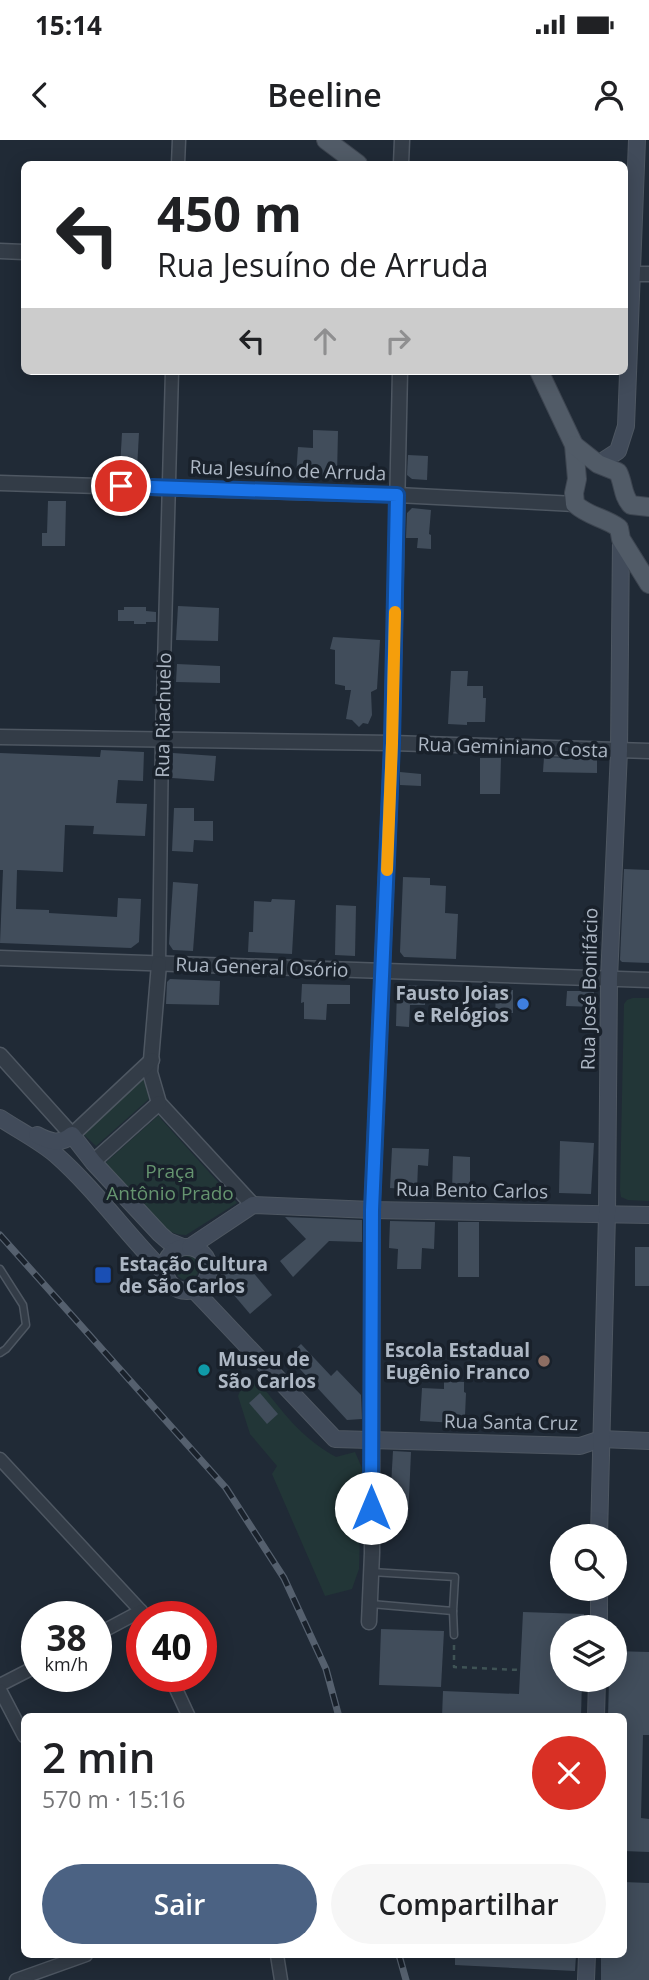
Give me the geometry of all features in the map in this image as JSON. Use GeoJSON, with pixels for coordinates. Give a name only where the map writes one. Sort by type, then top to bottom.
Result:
{"type":"FeatureCollection","features":[{"type":"Feature","properties":{"kind":"main road"},"geometry":{"type":"LineString","coordinates":[[326,140],[354,161]]}},
{"type":"Feature","properties":{"kind":"main road"},"geometry":{"type":"LineString","coordinates":[[628,274],[637,140]]}},
{"type":"Feature","properties":{"kind":"main road"},"geometry":{"type":"LineString","coordinates":[[541,375],[574,445],[575,504],[586,514],[607,520],[618,528],[621,539],[649,584]]}},
{"type":"Feature","properties":{"kind":"main road"},"geometry":{"type":"LineString","coordinates":[[576,479],[585,466],[598,464],[618,451],[626,426],[627,375]]}},
{"type":"Feature","properties":{"kind":"main road"},"geometry":{"type":"LineString","coordinates":[[574,445],[598,464],[618,472],[625,499],[631,505],[646,507]]}},
{"type":"Feature","properties":{"kind":"main road","name":"Rua José Bonifácio"},"geometry":{"type":"LineString","coordinates":[[599,1524],[607,1214],[609,979],[618,751],[621,539]]}},
{"type":"Feature","properties":{"kind":"main road"},"geometry":{"type":"LineString","coordinates":[[6,1122],[54,1142],[72,1136],[160,1234],[168,1241],[203,1253],[210,1266],[206,1281],[194,1290],[173,1286],[166,1274],[53,1152],[6,1122]]}},
{"type":"Feature","properties":{"kind":"main road"},"geometry":{"type":"LineString","coordinates":[[166,1274],[167,1260],[176,1249],[186,1247],[253,1205]]}},
{"type":"Feature","properties":{"kind":"main road","name":"Rua Bento Carlos"},"geometry":{"type":"LineString","coordinates":[[253,1205],[649,1215]]}},
{"type":"Feature","properties":{"kind":"main road","name":"Rua Santa Cruz"},"geometry":{"type":"LineString","coordinates":[[194,1290],[335,1439],[580,1446],[601,1439],[649,1441]]}},
{"type":"Feature","properties":{"kind":"main road"},"geometry":{"type":"LineString","coordinates":[[596,1713],[597,1692]]}},
{"type":"Feature","properties":{"kind":"main road"},"geometry":{"type":"LineString","coordinates":[[586,1980],[587,1958]]}},
{"type":"Feature","properties":{"kind":"street"},"geometry":{"type":"LineString","coordinates":[[178,161],[179,140]]}},
{"type":"Feature","properties":{"kind":"street"},"geometry":{"type":"LineString","coordinates":[[401,161],[402,140]]}},
{"type":"Feature","properties":{"kind":"street"},"geometry":{"type":"LineString","coordinates":[[0,251],[21,252]]}},
{"type":"Feature","properties":{"kind":"street"},"geometry":{"type":"LineString","coordinates":[[628,274],[649,274]]}},
{"type":"Feature","properties":{"kind":"street","name":"Rua Riachuelo"},"geometry":{"type":"LineString","coordinates":[[152,1060],[159,964],[172,375]]}},
{"type":"Feature","properties":{"kind":"street"},"geometry":{"type":"LineString","coordinates":[[369,1622],[372,1210],[392,743],[400,375]]}},
{"type":"Feature","properties":{"kind":"street","name":"Rua Jesuíno de Arruda"},"geometry":{"type":"LineString","coordinates":[[0,484],[169,487],[575,504]]}},
{"type":"Feature","properties":{"kind":"street","name":"Rua Geminiano Costa"},"geometry":{"type":"LineString","coordinates":[[0,737],[392,743],[649,751]]}},
{"type":"Feature","properties":{"kind":"street","name":"Rua General Osório"},"geometry":{"type":"LineString","coordinates":[[0,958],[649,980]]}},
{"type":"Feature","properties":{"kind":"street"},"geometry":{"type":"LineString","coordinates":[[0,1055],[72,1136],[152,1060]]}},
{"type":"Feature","properties":{"kind":"street"},"geometry":{"type":"LineString","coordinates":[[152,1060],[150,1072],[159,1103],[253,1205]]}},
{"type":"Feature","properties":{"kind":"street"},"geometry":{"type":"LineString","coordinates":[[93,1162],[159,1103]]}},
{"type":"Feature","properties":{"kind":"street"},"geometry":{"type":"LineString","coordinates":[[0,1459],[130,1601]]}},
{"type":"Feature","properties":{"kind":"street"},"geometry":{"type":"LineString","coordinates":[[21,1676],[0,1688],[21,1730]]}},
{"type":"Feature","properties":{"kind":"street"},"geometry":{"type":"LineString","coordinates":[[177,1692],[186,1713]]}},
{"type":"Feature","properties":{"kind":"street"},"geometry":{"type":"LineString","coordinates":[[16,1980],[78,1958]]}},
{"type":"Feature","properties":{"kind":"street"},"geometry":{"type":"LineString","coordinates":[[277,1958],[281,1980]]}},
{"type":"Feature","properties":{"kind":"lane"},"geometry":{"type":"LineString","coordinates":[[0,1269],[23,1305],[26,1325],[0,1353]]}},
{"type":"Feature","properties":{"kind":"lane"},"geometry":{"type":"LineString","coordinates":[[371,1572],[455,1577],[454,1635]]}},
{"type":"Feature","properties":{"kind":"lane"},"geometry":{"type":"LineString","coordinates":[[371,1604],[453,1611]]}},
{"type":"Feature","properties":{"kind":"path"},"geometry":{"type":"LineString","coordinates":[[454,1635],[454,1667],[520,1670]]}},
{"type":"Feature","properties":{"kind":"green space"},"geometry":{"type":"Polygon","coordinates":[[[633,998],[649,998],[649,1201],[628,1200],[621,1197],[620,1190],[624,1004],[633,998]]]}},
{"type":"Feature","properties":{"kind":"green space"},"geometry":{"type":"Polygon","coordinates":[[[146,1071],[144,1079],[149,1099],[96,1146],[81,1132],[146,1071]]]}},
{"type":"Feature","properties":{"kind":"green space","name":"Praça Antônio Prado"},"geometry":{"type":"Polygon","coordinates":[[[159,1115],[237,1203],[186,1235],[173,1233],[162,1226],[104,1164],[159,1115]]]}},
{"type":"Feature","properties":{"kind":"green space"},"geometry":{"type":"Polygon","coordinates":[[[187,1256],[196,1259],[199,1268],[196,1277],[187,1280],[178,1277],[175,1268],[178,1259],[187,1256]]]}},
{"type":"Feature","properties":{"kind":"green space"},"geometry":{"type":"Polygon","coordinates":[[[249,1378],[258,1381],[293,1423],[324,1450],[336,1457],[355,1452],[362,1468],[359,1569],[352,1589],[325,1596],[272,1474],[277,1466],[250,1434],[238,1396],[249,1378]]]}},
{"type":"Feature","properties":{"kind":"building"},"geometry":{"type":"Polygon","coordinates":[[[313,430],[338,431],[337,476],[296,476],[298,447],[313,448],[313,430]]]}},
{"type":"Feature","properties":{"kind":"building"},"geometry":{"type":"Polygon","coordinates":[[[122,433],[139,433],[137,469],[120,468],[122,433]]]}},
{"type":"Feature","properties":{"kind":"building"},"geometry":{"type":"Polygon","coordinates":[[[408,455],[428,456],[427,480],[412,479],[407,475],[408,455]]]}},
{"type":"Feature","properties":{"kind":"building"},"geometry":{"type":"Polygon","coordinates":[[[48,501],[66,501],[65,546],[42,546],[42,533],[47,533],[48,501]]]}},
{"type":"Feature","properties":{"kind":"building"},"geometry":{"type":"Polygon","coordinates":[[[412,508],[431,510],[431,549],[417,548],[418,538],[406,538],[407,513],[412,508]]]}},
{"type":"Feature","properties":{"kind":"building"},"geometry":{"type":"Polygon","coordinates":[[[178,606],[219,608],[218,641],[176,640],[178,606]]]}},
{"type":"Feature","properties":{"kind":"building"},"geometry":{"type":"Polygon","coordinates":[[[124,607],[146,607],[146,611],[156,612],[156,622],[134,624],[134,621],[118,621],[118,610],[124,610],[124,607]]]}},
{"type":"Feature","properties":{"kind":"building"},"geometry":{"type":"Polygon","coordinates":[[[333,637],[380,640],[377,689],[371,692],[372,715],[368,724],[363,723],[359,727],[352,720],[346,719],[351,690],[345,690],[345,686],[335,684],[335,650],[330,649],[333,637]]]}},
{"type":"Feature","properties":{"kind":"building"},"geometry":{"type":"Polygon","coordinates":[[[177,664],[220,666],[220,683],[176,682],[177,664]]]}},
{"type":"Feature","properties":{"kind":"building"},"geometry":{"type":"Polygon","coordinates":[[[451,671],[468,671],[467,686],[483,686],[483,698],[486,698],[485,722],[448,724],[451,671]]]}},
{"type":"Feature","properties":{"kind":"building"},"geometry":{"type":"Polygon","coordinates":[[[101,750],[144,752],[143,781],[118,780],[116,803],[147,804],[145,836],[93,834],[94,826],[65,825],[63,872],[17,870],[16,909],[117,917],[118,898],[141,899],[139,942],[131,948],[0,943],[3,870],[0,870],[0,753],[100,757],[101,750]]]}},
{"type":"Feature","properties":{"kind":"building"},"geometry":{"type":"Polygon","coordinates":[[[173,753],[216,756],[214,781],[172,778],[173,753]]]}},
{"type":"Feature","properties":{"kind":"building"},"geometry":{"type":"Polygon","coordinates":[[[544,757],[597,759],[597,773],[543,772],[544,757]]]}},
{"type":"Feature","properties":{"kind":"building"},"geometry":{"type":"Polygon","coordinates":[[[480,758],[501,758],[500,794],[480,794],[480,758]]]}},
{"type":"Feature","properties":{"kind":"building"},"geometry":{"type":"Polygon","coordinates":[[[400,772],[421,774],[421,786],[400,785],[400,772]]]}},
{"type":"Feature","properties":{"kind":"building"},"geometry":{"type":"Polygon","coordinates":[[[174,808],[194,808],[194,821],[213,821],[213,841],[194,840],[193,852],[172,851],[174,808]]]}},
{"type":"Feature","properties":{"kind":"building"},"geometry":{"type":"Polygon","coordinates":[[[624,869],[649,870],[649,963],[620,960],[624,869]]]}},
{"type":"Feature","properties":{"kind":"building"},"geometry":{"type":"Polygon","coordinates":[[[403,877],[430,878],[430,885],[446,886],[445,913],[458,914],[456,959],[404,957],[400,952],[403,877]]]}},
{"type":"Feature","properties":{"kind":"building"},"geometry":{"type":"Polygon","coordinates":[[[173,882],[198,884],[193,951],[173,950],[169,944],[173,882]]]}},
{"type":"Feature","properties":{"kind":"building"},"geometry":{"type":"Polygon","coordinates":[[[272,899],[295,900],[292,954],[248,952],[249,932],[253,932],[254,901],[271,902],[272,899]]]}},
{"type":"Feature","properties":{"kind":"building"},"geometry":{"type":"Polygon","coordinates":[[[336,905],[356,906],[355,956],[335,955],[336,905]]]}},
{"type":"Feature","properties":{"kind":"building"},"geometry":{"type":"Polygon","coordinates":[[[170,979],[220,981],[219,1005],[166,1004],[167,982],[170,979]]]}},
{"type":"Feature","properties":{"kind":"building"},"geometry":{"type":"Polygon","coordinates":[[[302,984],[350,985],[350,1004],[327,1004],[326,1020],[304,1019],[302,984]]]}},
{"type":"Feature","properties":{"kind":"building"},"geometry":{"type":"Polygon","coordinates":[[[402,985],[426,986],[425,1005],[410,1005],[409,1027],[396,1026],[397,989],[402,985]]]}},
{"type":"Feature","properties":{"kind":"building"},"geometry":{"type":"Polygon","coordinates":[[[496,990],[513,990],[513,1013],[510,1013],[510,1018],[495,1017],[496,990]]]}},
{"type":"Feature","properties":{"kind":"building"},"geometry":{"type":"Polygon","coordinates":[[[567,991],[594,991],[593,1007],[566,1006],[567,991]]]}},
{"type":"Feature","properties":{"kind":"building"},"geometry":{"type":"Polygon","coordinates":[[[560,1141],[594,1143],[591,1194],[559,1193],[560,1141]]]}},
{"type":"Feature","properties":{"kind":"building"},"geometry":{"type":"Polygon","coordinates":[[[392,1148],[429,1149],[428,1166],[418,1165],[417,1190],[390,1188],[392,1148]]]}},
{"type":"Feature","properties":{"kind":"building"},"geometry":{"type":"Polygon","coordinates":[[[453,1156],[470,1157],[470,1191],[452,1191],[453,1156]]]}},
{"type":"Feature","properties":{"kind":"building"},"geometry":{"type":"Polygon","coordinates":[[[285,1217],[362,1220],[362,1242],[329,1241],[293,1277],[280,1261],[306,1239],[285,1217]]]}},
{"type":"Feature","properties":{"kind":"building"},"geometry":{"type":"Polygon","coordinates":[[[390,1221],[435,1222],[434,1249],[422,1248],[421,1269],[397,1269],[398,1249],[389,1248],[390,1221]]]}},
{"type":"Feature","properties":{"kind":"building"},"geometry":{"type":"Polygon","coordinates":[[[458,1222],[479,1222],[479,1277],[458,1277],[458,1222]]]}},
{"type":"Feature","properties":{"kind":"building"},"geometry":{"type":"Polygon","coordinates":[[[635,1247],[649,1247],[649,1286],[635,1286],[635,1247]]]}},
{"type":"Feature","properties":{"kind":"building"},"geometry":{"type":"Polygon","coordinates":[[[241,1258],[272,1295],[250,1314],[222,1281],[221,1274],[241,1258]]]}},
{"type":"Feature","properties":{"kind":"building"},"geometry":{"type":"Polygon","coordinates":[[[301,1344],[331,1376],[337,1370],[361,1395],[362,1419],[347,1420],[288,1356],[301,1344]]]}},
{"type":"Feature","properties":{"kind":"building"},"geometry":{"type":"Polygon","coordinates":[[[444,1381],[464,1382],[465,1416],[457,1416],[457,1423],[420,1421],[422,1388],[444,1389],[444,1381]]]}},
{"type":"Feature","properties":{"kind":"building"},"geometry":{"type":"Polygon","coordinates":[[[260,1393],[278,1414],[267,1424],[249,1403],[260,1393]]]}},
{"type":"Feature","properties":{"kind":"building"},"geometry":{"type":"Polygon","coordinates":[[[393,1451],[411,1452],[408,1520],[389,1520],[393,1451]]]}},
{"type":"Feature","properties":{"kind":"building"},"geometry":{"type":"Polygon","coordinates":[[[523,1612],[584,1614],[550,1615],[550,1692],[582,1692],[581,1713],[442,1713],[443,1691],[519,1694],[523,1612]]]}},
{"type":"Feature","properties":{"kind":"building"},"geometry":{"type":"Polygon","coordinates":[[[381,1629],[444,1631],[441,1687],[379,1685],[381,1629]]]}},
{"type":"Feature","properties":{"kind":"building"},"geometry":{"type":"Polygon","coordinates":[[[627,1651],[649,1652],[649,1735],[643,1735],[641,1818],[649,1819],[649,1852],[627,1851],[627,1713],[608,1713],[609,1692],[627,1692],[627,1651]]]}},
{"type":"Feature","properties":{"kind":"building"},"geometry":{"type":"Polygon","coordinates":[[[627,1882],[649,1883],[649,1980],[601,1980],[601,1958],[627,1958],[627,1882]]]}},
{"type":"Feature","properties":{"kind":"building"},"geometry":{"type":"Polygon","coordinates":[[[455,1958],[576,1958],[575,1971],[455,1965],[455,1958]]]}},
{"type":"Feature","properties":{"kind":"railway"},"geometry":{"type":"LineString","coordinates":[[0,1235],[226,1488],[284,1578],[326,1669],[338,1713]]}},
{"type":"Feature","properties":{"kind":"railway"},"geometry":{"type":"LineString","coordinates":[[400,1958],[406,1980]]}},
{"type":"Feature","properties":{"kind":"slow traffic"},"geometry":{"type":"LineString","coordinates":[[387,870],[395,612]]}},
{"type":"Feature","properties":{"kind":"place","name":"Fausto Joias e Relógios"},"geometry":{"type":"Point","coordinates":[523,1004]}},
{"type":"Feature","properties":{"kind":"place","name":"Estação Cultura de São Carlos"},"geometry":{"type":"Point","coordinates":[103,1275]}},
{"type":"Feature","properties":{"kind":"place","name":"Escola Estadual Eugênio Franco"},"geometry":{"type":"Point","coordinates":[544,1361]}},
{"type":"Feature","properties":{"kind":"place","name":"Museu de São Carlos"},"geometry":{"type":"Point","coordinates":[204,1370]}},
{"type":"Feature","properties":{"kind":"route"},"geometry":{"type":"LineString","coordinates":[[121,486],[397,495],[392,743],[372,1210],[371,1508]]}}]}
